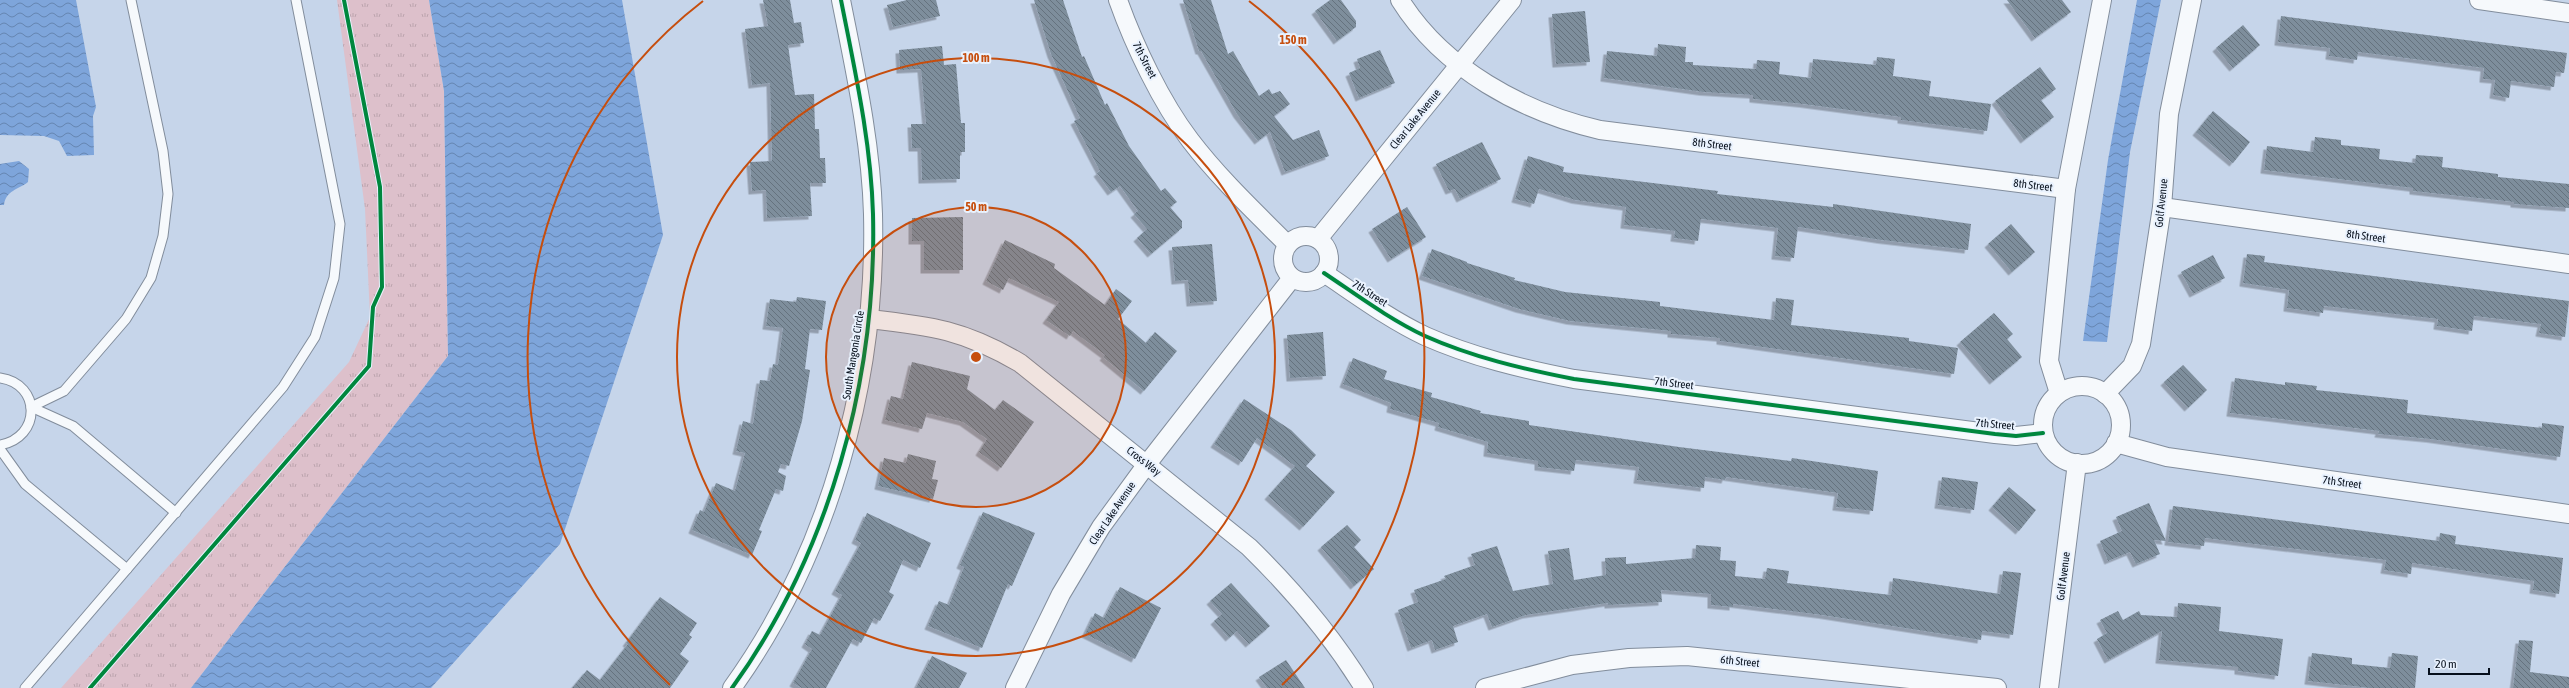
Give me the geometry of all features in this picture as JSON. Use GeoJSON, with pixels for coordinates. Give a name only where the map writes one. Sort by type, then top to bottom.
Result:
{"type":"FeatureCollection","features":[{"type":"Feature","properties":{"kind":"street","name":"South Mangonia Circle"},"geometry":{"type":"LineString","coordinates":[[732,688],[774,621],[802,567],[825,511],[843,454],[856,402],[869,319],[873,214],[868,153],[841,0]]}},
{"type":"Feature","properties":{"kind":"street","name":"7th Street"},"geometry":{"type":"LineString","coordinates":[[1118,0],[1128,27],[1170,110],[1190,140],[1229,186],[1287,244]]}},
{"type":"Feature","properties":{"kind":"street","name":"8th Street"},"geometry":{"type":"LineString","coordinates":[[1400,0],[1428,36],[1482,81],[1519,103],[1572,123],[1600,130],[2066,189]]}},
{"type":"Feature","properties":{"kind":"street","name":"Clear Lake Avenue"},"geometry":{"type":"LineString","coordinates":[[1318,239],[1512,0]]}},
{"type":"Feature","properties":{"kind":"street"},"geometry":{"type":"LineString","coordinates":[[2059,393],[2049,361],[2066,189],[2102,0]]}},
{"type":"Feature","properties":{"kind":"street","name":"Golf Avenue"},"geometry":{"type":"LineString","coordinates":[[2105,394],[2132,366],[2141,344],[2162,207],[2169,114],[2192,0]]}},
{"type":"Feature","properties":{"kind":"street"},"geometry":{"type":"LineString","coordinates":[[2479,0],[2569,13]]}},
{"type":"Feature","properties":{"kind":"street","name":"8th Street"},"geometry":{"type":"LineString","coordinates":[[2162,207],[2569,264]]}},
{"type":"Feature","properties":{"kind":"street"},"geometry":{"type":"LineString","coordinates":[[1305,235],[1318,239],[1323,243],[1329,254],[1329,261],[1324,273],[1312,281],[1305,282],[1292,278],[1283,266],[1282,258],[1287,244],[1298,236],[1305,235]]}},
{"type":"Feature","properties":{"kind":"street","name":"7th Street"},"geometry":{"type":"LineString","coordinates":[[1324,273],[1383,312],[1425,336],[1478,356],[1538,372],[1574,379],[1995,434],[2043,434]]}},
{"type":"Feature","properties":{"kind":"street","name":"Clear Lake Avenue"},"geometry":{"type":"LineString","coordinates":[[1016,688],[1061,594],[1101,527],[1147,464],[1292,278]]}},
{"type":"Feature","properties":{"kind":"street","name":"Cross Way"},"geometry":{"type":"LineString","coordinates":[[869,319],[930,326],[961,334],[992,346],[1020,363],[1229,529],[1278,575],[1318,621],[1364,688]]}},
{"type":"Feature","properties":{"kind":"street"},"geometry":{"type":"LineString","coordinates":[[2082,386],[2094,388],[2105,394],[2118,411],[2120,433],[2116,443],[2099,459],[2088,463],[2077,463],[2055,454],[2043,434],[2045,411],[2059,393],[2082,386]]}},
{"type":"Feature","properties":{"kind":"street","name":"7th Street"},"geometry":{"type":"LineString","coordinates":[[2116,443],[2167,457],[2569,514]]}},
{"type":"Feature","properties":{"kind":"street","name":"Golf Avenue"},"geometry":{"type":"LineString","coordinates":[[2049,688],[2077,463]]}},
{"type":"Feature","properties":{"kind":"street","name":"6th Street"},"geometry":{"type":"LineString","coordinates":[[1485,688],[1572,664],[1629,658],[1687,656],[1997,688]]}},
{"type":"Feature","properties":{"kind":"lane"},"geometry":{"type":"LineString","coordinates":[[31,407],[64,391],[126,319],[151,278],[163,236],[168,194],[163,151],[131,0]]}},
{"type":"Feature","properties":{"kind":"lane"},"geometry":{"type":"LineString","coordinates":[[25,688],[283,387],[315,338],[334,278],[340,224],[296,0]]}},
{"type":"Feature","properties":{"kind":"lane"},"geometry":{"type":"LineString","coordinates":[[0,378],[15,383],[23,389],[31,407],[29,425],[24,434],[16,440],[0,445]]}},
{"type":"Feature","properties":{"kind":"lane"},"geometry":{"type":"LineString","coordinates":[[31,407],[73,426],[176,513]]}},
{"type":"Feature","properties":{"kind":"lane"},"geometry":{"type":"LineString","coordinates":[[0,449],[25,484],[127,569]]}},
{"type":"Feature","properties":{"kind":"green space"},"geometry":{"type":"Polygon","coordinates":[[[337,0],[429,0],[444,91],[448,356],[191,688],[61,688],[349,362],[370,317],[365,209],[337,0]]]}},
{"type":"Feature","properties":{"kind":"water"},"geometry":{"type":"Polygon","coordinates":[[[0,0],[76,0],[96,107],[93,116],[94,155],[67,156],[59,141],[44,136],[0,135],[0,0]]]}},
{"type":"Feature","properties":{"kind":"water"},"geometry":{"type":"Polygon","coordinates":[[[429,0],[622,0],[663,235],[560,544],[431,688],[191,688],[448,356],[444,91],[429,0]]]}},
{"type":"Feature","properties":{"kind":"water"},"geometry":{"type":"Polygon","coordinates":[[[2137,0],[2161,0],[2130,152],[2107,342],[2083,341],[2108,160],[2137,0]]]}},
{"type":"Feature","properties":{"kind":"water"},"geometry":{"type":"Polygon","coordinates":[[[19,161],[29,169],[28,182],[10,193],[5,200],[4,205],[0,205],[0,164],[19,161]]]}},
{"type":"Feature","properties":{"kind":"building"},"geometry":{"type":"Polygon","coordinates":[[[763,0],[790,0],[794,23],[801,22],[804,43],[788,45],[795,95],[814,94],[815,129],[819,129],[820,158],[825,158],[826,183],[810,183],[812,216],[767,218],[766,190],[752,191],[750,162],[772,161],[770,83],[752,85],[745,29],[768,26],[763,0]]]}},
{"type":"Feature","properties":{"kind":"building"},"geometry":{"type":"Polygon","coordinates":[[[907,0],[936,0],[940,16],[893,27],[887,5],[907,0]]]}},
{"type":"Feature","properties":{"kind":"building"},"geometry":{"type":"Polygon","coordinates":[[[1034,0],[1063,0],[1082,57],[1084,56],[1105,105],[1107,103],[1129,146],[1161,191],[1165,188],[1177,202],[1170,207],[1182,221],[1182,228],[1151,254],[1137,238],[1147,229],[1134,214],[1138,211],[1120,186],[1111,192],[1097,173],[1100,171],[1074,121],[1080,118],[1051,54],[1034,0]]]}},
{"type":"Feature","properties":{"kind":"building"},"geometry":{"type":"Polygon","coordinates":[[[1183,0],[1211,0],[1228,54],[1233,51],[1259,96],[1269,89],[1272,94],[1280,91],[1290,104],[1274,116],[1293,140],[1319,130],[1329,156],[1285,172],[1270,132],[1258,141],[1237,114],[1201,51],[1199,51],[1183,0]]]}},
{"type":"Feature","properties":{"kind":"building"},"geometry":{"type":"Polygon","coordinates":[[[1330,0],[1341,0],[1356,21],[1356,27],[1337,41],[1315,11],[1330,0]]]}},
{"type":"Feature","properties":{"kind":"building"},"geometry":{"type":"Polygon","coordinates":[[[2007,0],[2062,0],[2071,12],[2035,38],[2007,0]]]}},
{"type":"Feature","properties":{"kind":"building"},"geometry":{"type":"Polygon","coordinates":[[[1585,11],[1590,62],[1556,64],[1552,14],[1585,11]]]}},
{"type":"Feature","properties":{"kind":"building"},"geometry":{"type":"Polygon","coordinates":[[[2281,16],[2567,53],[2564,73],[2556,72],[2554,87],[2511,81],[2509,98],[2493,95],[2495,80],[2483,79],[2484,68],[2358,52],[2357,60],[2329,56],[2330,48],[2278,42],[2281,16]]]}},
{"type":"Feature","properties":{"kind":"building"},"geometry":{"type":"Polygon","coordinates":[[[2243,25],[2260,45],[2233,68],[2216,48],[2243,25]]]}},
{"type":"Feature","properties":{"kind":"building"},"geometry":{"type":"Polygon","coordinates":[[[1658,44],[1686,47],[1685,62],[1693,62],[1693,65],[1756,69],[1757,60],[1780,62],[1779,74],[1811,78],[1813,59],[1876,65],[1877,57],[1895,59],[1893,76],[1931,81],[1929,96],[1991,104],[1987,131],[1901,120],[1901,117],[1753,99],[1753,95],[1703,92],[1604,78],[1607,51],[1657,56],[1658,44]]]}},
{"type":"Feature","properties":{"kind":"building"},"geometry":{"type":"Polygon","coordinates":[[[942,46],[944,65],[956,64],[961,123],[965,123],[965,152],[960,152],[960,179],[922,180],[921,148],[912,148],[911,124],[926,124],[921,69],[900,70],[899,50],[942,46]]]}},
{"type":"Feature","properties":{"kind":"building"},"geometry":{"type":"Polygon","coordinates":[[[1380,50],[1395,83],[1359,98],[1349,73],[1360,68],[1357,59],[1380,50]]]}},
{"type":"Feature","properties":{"kind":"building"},"geometry":{"type":"Polygon","coordinates":[[[2040,67],[2056,89],[2041,100],[2054,117],[2024,140],[1995,101],[2040,67]]]}},
{"type":"Feature","properties":{"kind":"building"},"geometry":{"type":"Polygon","coordinates":[[[2213,111],[2250,142],[2233,163],[2196,132],[2213,111]]]}},
{"type":"Feature","properties":{"kind":"building"},"geometry":{"type":"Polygon","coordinates":[[[2315,137],[2341,140],[2341,145],[2380,149],[2379,159],[2415,163],[2416,155],[2443,157],[2442,167],[2498,174],[2498,177],[2569,184],[2569,208],[2514,204],[2514,202],[2413,191],[2413,188],[2264,170],[2267,146],[2313,152],[2315,137]]]}},
{"type":"Feature","properties":{"kind":"building"},"geometry":{"type":"Polygon","coordinates":[[[1482,142],[1501,179],[1460,199],[1455,189],[1449,191],[1436,164],[1482,142]]]}},
{"type":"Feature","properties":{"kind":"building"},"geometry":{"type":"Polygon","coordinates":[[[1528,156],[1564,167],[1563,172],[1718,191],[1717,194],[1833,207],[1833,204],[1971,224],[1968,250],[1881,240],[1798,227],[1794,258],[1775,256],[1778,228],[1701,219],[1698,241],[1674,238],[1675,231],[1624,225],[1626,207],[1575,200],[1539,189],[1534,204],[1515,199],[1528,156]]]}},
{"type":"Feature","properties":{"kind":"building"},"geometry":{"type":"Polygon","coordinates":[[[1407,207],[1426,237],[1391,259],[1372,229],[1407,207]]]}},
{"type":"Feature","properties":{"kind":"building"},"geometry":{"type":"Polygon","coordinates":[[[963,217],[963,270],[924,270],[924,241],[912,241],[912,218],[963,217]]]}},
{"type":"Feature","properties":{"kind":"building"},"geometry":{"type":"Polygon","coordinates":[[[2011,224],[2035,252],[2012,272],[1988,244],[2011,224]]]}},
{"type":"Feature","properties":{"kind":"building"},"geometry":{"type":"Polygon","coordinates":[[[1005,240],[1055,264],[1054,268],[1105,305],[1116,289],[1132,301],[1118,319],[1146,343],[1155,332],[1177,351],[1144,391],[1103,357],[1105,355],[1073,331],[1070,336],[1046,320],[1059,302],[1009,278],[1003,290],[986,281],[1005,240]]]}},
{"type":"Feature","properties":{"kind":"building"},"geometry":{"type":"Polygon","coordinates":[[[1212,244],[1217,301],[1190,303],[1188,280],[1175,281],[1172,247],[1212,244]]]}},
{"type":"Feature","properties":{"kind":"building"},"geometry":{"type":"Polygon","coordinates":[[[1432,249],[1467,263],[1515,278],[1514,280],[1565,292],[1660,302],[1660,306],[1774,320],[1776,298],[1794,300],[1791,325],[1909,338],[1909,341],[1958,348],[1954,374],[1720,341],[1720,338],[1671,334],[1671,331],[1570,321],[1519,309],[1422,276],[1432,249]]]}},
{"type":"Feature","properties":{"kind":"building"},"geometry":{"type":"Polygon","coordinates":[[[2247,254],[2265,256],[2264,262],[2569,301],[2565,337],[2539,333],[2541,324],[2474,316],[2472,331],[2437,326],[2438,319],[2324,306],[2323,313],[2287,308],[2289,290],[2243,283],[2247,254]]]}},
{"type":"Feature","properties":{"kind":"building"},"geometry":{"type":"Polygon","coordinates":[[[2213,255],[2225,278],[2193,294],[2181,272],[2213,255]]]}},
{"type":"Feature","properties":{"kind":"building"},"geometry":{"type":"Polygon","coordinates":[[[797,297],[826,301],[822,330],[810,329],[805,369],[810,370],[802,421],[789,466],[781,464],[778,472],[786,476],[783,491],[776,489],[759,530],[762,531],[752,555],[692,530],[700,510],[704,512],[716,483],[735,491],[745,453],[736,451],[743,421],[753,424],[760,380],[770,381],[773,364],[778,365],[783,328],[766,326],[770,299],[796,302],[797,297]]]}},
{"type":"Feature","properties":{"kind":"building"},"geometry":{"type":"Polygon","coordinates":[[[1994,313],[2013,334],[2007,339],[2022,357],[1993,381],[1960,342],[1994,313]]]}},
{"type":"Feature","properties":{"kind":"building"},"geometry":{"type":"Polygon","coordinates":[[[1323,332],[1326,376],[1290,378],[1287,335],[1323,332]]]}},
{"type":"Feature","properties":{"kind":"building"},"geometry":{"type":"Polygon","coordinates":[[[1353,358],[1387,371],[1384,379],[1432,393],[1431,397],[1481,411],[1480,413],[1529,421],[1529,425],[1679,447],[1791,461],[1792,458],[1878,471],[1873,511],[1836,507],[1838,493],[1726,477],[1725,480],[1705,477],[1704,488],[1637,480],[1639,467],[1576,460],[1574,471],[1538,467],[1538,461],[1487,453],[1488,442],[1438,427],[1439,423],[1390,409],[1391,403],[1343,384],[1353,358]]]}},
{"type":"Feature","properties":{"kind":"building"},"geometry":{"type":"Polygon","coordinates":[[[912,362],[970,376],[967,389],[995,410],[1003,400],[1034,422],[1001,468],[979,452],[987,439],[963,422],[927,413],[922,429],[885,420],[891,396],[903,399],[912,362]]]}},
{"type":"Feature","properties":{"kind":"building"},"geometry":{"type":"Polygon","coordinates":[[[2183,365],[2207,390],[2188,408],[2164,382],[2183,365]]]}},
{"type":"Feature","properties":{"kind":"building"},"geometry":{"type":"Polygon","coordinates":[[[2235,378],[2285,385],[2285,382],[2317,386],[2316,390],[2408,400],[2407,413],[2542,428],[2542,423],[2564,426],[2560,457],[2430,439],[2378,434],[2379,431],[2230,413],[2235,378]]]}},
{"type":"Feature","properties":{"kind":"building"},"geometry":{"type":"Polygon","coordinates":[[[1244,399],[1291,430],[1316,455],[1306,466],[1335,492],[1303,527],[1268,496],[1295,466],[1257,438],[1242,462],[1214,444],[1244,399]]]}},
{"type":"Feature","properties":{"kind":"building"},"geometry":{"type":"Polygon","coordinates":[[[908,454],[936,461],[932,479],[938,480],[933,499],[878,486],[884,458],[906,463],[908,454]]]}},
{"type":"Feature","properties":{"kind":"building"},"geometry":{"type":"Polygon","coordinates":[[[1942,477],[1978,482],[1974,510],[1938,505],[1942,477]]]}},
{"type":"Feature","properties":{"kind":"building"},"geometry":{"type":"Polygon","coordinates":[[[2009,487],[2036,510],[2019,531],[1992,507],[2009,487]]]}},
{"type":"Feature","properties":{"kind":"building"},"geometry":{"type":"Polygon","coordinates":[[[2149,503],[2166,541],[2154,540],[2160,554],[2136,564],[2130,552],[2108,561],[2100,541],[2122,531],[2116,517],[2149,503]]]}},
{"type":"Feature","properties":{"kind":"building"},"geometry":{"type":"Polygon","coordinates":[[[2173,506],[2439,541],[2440,533],[2456,536],[2455,544],[2563,558],[2559,594],[2533,590],[2534,581],[2412,563],[2411,574],[2384,570],[2386,560],[2205,538],[2204,546],[2168,542],[2173,506]]]}},
{"type":"Feature","properties":{"kind":"building"},"geometry":{"type":"Polygon","coordinates":[[[983,512],[1035,533],[1012,586],[1008,584],[982,648],[928,626],[939,601],[949,605],[964,567],[960,565],[983,512]]]}},
{"type":"Feature","properties":{"kind":"building"},"geometry":{"type":"Polygon","coordinates":[[[867,513],[931,543],[920,568],[903,560],[889,592],[894,595],[880,621],[874,618],[861,643],[853,639],[826,688],[802,688],[793,683],[812,649],[805,644],[812,631],[820,635],[842,595],[835,591],[861,543],[855,540],[867,513]]]}},
{"type":"Feature","properties":{"kind":"building"},"geometry":{"type":"Polygon","coordinates":[[[1347,525],[1361,540],[1354,547],[1374,569],[1354,586],[1321,547],[1347,525]]]}},
{"type":"Feature","properties":{"kind":"building"},"geometry":{"type":"Polygon","coordinates":[[[1696,545],[1721,547],[1720,560],[1736,561],[1735,576],[1765,579],[1767,568],[1789,571],[1787,583],[1891,595],[1893,578],[2000,594],[2003,571],[2021,573],[2013,635],[1982,631],[1981,640],[1822,615],[1733,604],[1733,607],[1711,605],[1711,594],[1661,590],[1662,602],[1608,605],[1608,603],[1526,615],[1492,627],[1487,614],[1453,626],[1458,642],[1435,650],[1432,640],[1411,648],[1398,610],[1418,602],[1414,590],[1446,579],[1444,576],[1475,565],[1471,554],[1497,546],[1513,591],[1553,584],[1548,551],[1569,548],[1574,580],[1606,575],[1605,558],[1626,557],[1626,564],[1695,558],[1696,545]]]}},
{"type":"Feature","properties":{"kind":"building"},"geometry":{"type":"Polygon","coordinates":[[[1231,583],[1270,626],[1249,644],[1237,631],[1229,638],[1214,621],[1222,614],[1210,601],[1231,583]]]}},
{"type":"Feature","properties":{"kind":"building"},"geometry":{"type":"Polygon","coordinates":[[[1120,587],[1161,608],[1135,659],[1085,634],[1095,613],[1104,618],[1120,587]]]}},
{"type":"Feature","properties":{"kind":"building"},"geometry":{"type":"Polygon","coordinates":[[[660,597],[697,623],[689,635],[692,637],[680,654],[689,661],[670,688],[572,688],[587,670],[600,680],[628,644],[626,643],[660,597]]]}},
{"type":"Feature","properties":{"kind":"building"},"geometry":{"type":"Polygon","coordinates":[[[2178,603],[2221,607],[2219,631],[2283,639],[2278,676],[2238,671],[2238,667],[2159,660],[2162,631],[2108,660],[2097,639],[2107,633],[2100,620],[2118,611],[2123,620],[2139,611],[2141,615],[2177,617],[2178,603]]]}},
{"type":"Feature","properties":{"kind":"building"},"geometry":{"type":"Polygon","coordinates":[[[2519,640],[2533,641],[2530,672],[2569,677],[2569,688],[2513,688],[2519,640]]]}},
{"type":"Feature","properties":{"kind":"building"},"geometry":{"type":"Polygon","coordinates":[[[2312,653],[2352,658],[2352,664],[2390,668],[2392,653],[2418,656],[2415,688],[2370,688],[2308,681],[2312,653]]]}},
{"type":"Feature","properties":{"kind":"building"},"geometry":{"type":"Polygon","coordinates":[[[932,656],[967,673],[959,688],[916,688],[932,656]]]}},
{"type":"Feature","properties":{"kind":"building"},"geometry":{"type":"Polygon","coordinates":[[[1286,660],[1305,688],[1267,688],[1259,677],[1286,660]]]}},
{"type":"Feature","properties":{"kind":"cycle path"},"geometry":{"type":"LineString","coordinates":[[90,688],[369,366],[373,307],[382,287],[380,187],[344,0]]}},
{"type":"Feature","properties":{"kind":"cycle path"},"geometry":{"type":"LineString","coordinates":[[732,688],[766,636],[796,580],[820,523],[840,463],[856,402],[866,340],[872,277],[872,187],[862,107],[841,0]]}},
{"type":"Feature","properties":{"kind":"cycle path"},"geometry":{"type":"LineString","coordinates":[[1324,273],[1386,314],[1425,336],[1498,362],[1536,371],[1574,379],[1995,434],[2016,436],[2043,433]]}}]}
